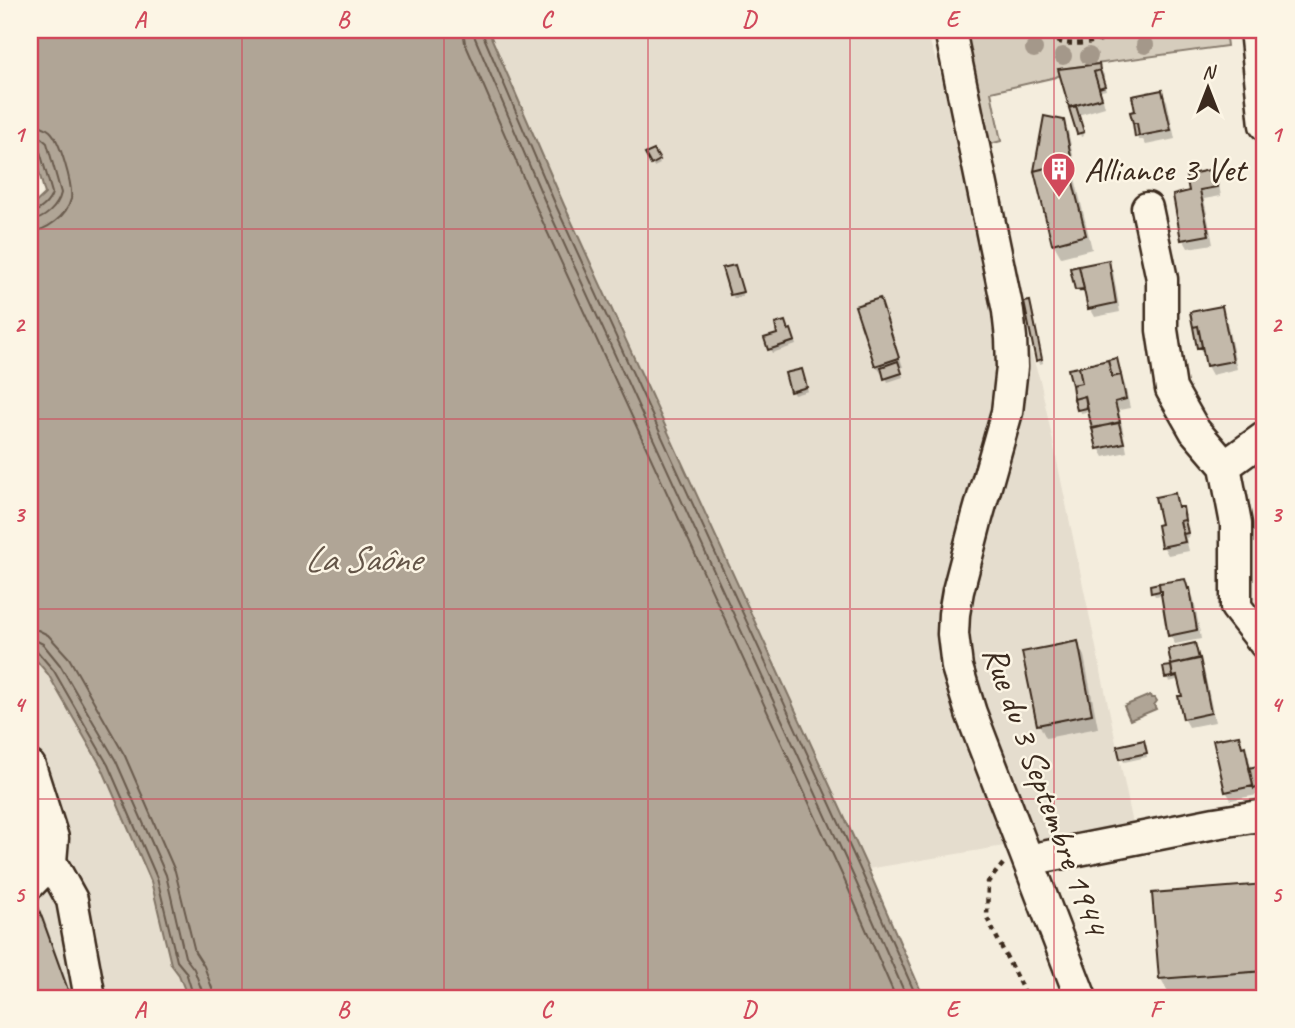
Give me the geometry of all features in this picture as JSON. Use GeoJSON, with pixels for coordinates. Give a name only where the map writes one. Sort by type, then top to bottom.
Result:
{"type":"FeatureCollection","features":[{"type":"Feature","properties":{"kind":"street","name":"Rue du 3 Septembre 1944"},"geometry":{"type":"LineString","coordinates":[[950,30],[1006,299],[1012,367],[1005,421],[976,518],[958,591],[953,641],[958,675],[1018,859],[1081,998]]}},
{"type":"Feature","properties":{"kind":"street"},"geometry":{"type":"LineString","coordinates":[[1255,30],[1265,125]]}},
{"type":"Feature","properties":{"kind":"street"},"geometry":{"type":"LineString","coordinates":[[1147,208],[1162,279],[1163,330],[1171,389],[1195,431],[1225,466],[1237,524],[1236,607],[1264,642]]}},
{"type":"Feature","properties":{"kind":"street"},"geometry":{"type":"LineString","coordinates":[[1225,466],[1265,437]]}},
{"type":"Feature","properties":{"kind":"street"},"geometry":{"type":"LineString","coordinates":[[30,766],[52,838],[51,862],[72,900],[90,998]]}},
{"type":"Feature","properties":{"kind":"street"},"geometry":{"type":"LineString","coordinates":[[1018,859],[1265,815]]}},
{"type":"Feature","properties":{"kind":"street"},"geometry":{"type":"LineString","coordinates":[[30,884],[51,862]]}},
{"type":"Feature","properties":{"kind":"path"},"geometry":{"type":"LineString","coordinates":[[1041,30],[1046,36],[1066,44],[1091,42],[1146,30]]}},
{"type":"Feature","properties":{"kind":"path"},"geometry":{"type":"LineString","coordinates":[[1018,859],[988,882],[987,918],[1027,998]]}},
{"type":"Feature","properties":{"kind":"shaded area"},"geometry":{"type":"Polygon","coordinates":[[[488,30],[926,30],[1040,380],[1133,824],[868,869],[564,205],[488,30]]]}},
{"type":"Feature","properties":{"kind":"shaded area"},"geometry":{"type":"Polygon","coordinates":[[[966,30],[1225,30],[1227,46],[1059,69],[1060,75],[1056,77],[991,92],[1001,141],[990,144],[966,30]]]}},
{"type":"Feature","properties":{"kind":"shaded area"},"geometry":{"type":"Polygon","coordinates":[[[30,653],[48,674],[102,768],[151,881],[171,964],[179,975],[188,998],[30,998],[30,653]]]}},
{"type":"Feature","properties":{"kind":"water","name":"La Saône"},"geometry":{"type":"Polygon","coordinates":[[[30,30],[488,30],[564,205],[868,869],[924,998],[188,998],[179,975],[171,964],[151,881],[102,768],[48,674],[30,653],[30,208],[45,194],[30,139],[30,30]]]}},
{"type":"Feature","properties":{"kind":"water"},"geometry":{"type":"Polygon","coordinates":[[[1150,695],[1157,701],[1154,705],[1156,709],[1130,720],[1124,706],[1150,695]]]}},
{"type":"Feature","properties":{"kind":"building"},"geometry":{"type":"Polygon","coordinates":[[[1099,64],[1100,70],[1094,72],[1102,98],[1069,107],[1058,69],[1099,64]]]}},
{"type":"Feature","properties":{"kind":"building"},"geometry":{"type":"Polygon","coordinates":[[[1100,70],[1105,86],[1099,88],[1094,72],[1100,70]]]}},
{"type":"Feature","properties":{"kind":"building"},"geometry":{"type":"Polygon","coordinates":[[[1162,90],[1171,130],[1139,136],[1137,123],[1133,123],[1130,112],[1135,111],[1132,96],[1162,90]]]}},
{"type":"Feature","properties":{"kind":"building"},"geometry":{"type":"Polygon","coordinates":[[[1076,106],[1084,132],[1077,134],[1069,108],[1076,106]]]}},
{"type":"Feature","properties":{"kind":"building"},"geometry":{"type":"Polygon","coordinates":[[[1044,116],[1064,120],[1072,162],[1034,171],[1044,116]]]}},
{"type":"Feature","properties":{"kind":"building"},"geometry":{"type":"Polygon","coordinates":[[[1133,123],[1137,123],[1139,136],[1135,137],[1133,123]]]}},
{"type":"Feature","properties":{"kind":"building"},"geometry":{"type":"Polygon","coordinates":[[[654,150],[660,160],[651,165],[645,154],[654,150]]]}},
{"type":"Feature","properties":{"kind":"building","name":"Alliance 3 Vet"},"geometry":{"type":"Polygon","coordinates":[[[1068,162],[1086,235],[1052,244],[1034,171],[1068,162]]]}},
{"type":"Feature","properties":{"kind":"building"},"geometry":{"type":"Polygon","coordinates":[[[1214,169],[1217,187],[1200,190],[1209,235],[1181,240],[1173,195],[1189,191],[1186,175],[1214,169]]]}},
{"type":"Feature","properties":{"kind":"building"},"geometry":{"type":"Polygon","coordinates":[[[1109,260],[1116,303],[1088,309],[1079,266],[1109,260]]]}},
{"type":"Feature","properties":{"kind":"building"},"geometry":{"type":"Polygon","coordinates":[[[735,265],[743,292],[730,295],[722,268],[735,265]]]}},
{"type":"Feature","properties":{"kind":"building"},"geometry":{"type":"Polygon","coordinates":[[[1079,266],[1084,289],[1075,290],[1070,268],[1079,266]]]}},
{"type":"Feature","properties":{"kind":"building"},"geometry":{"type":"Polygon","coordinates":[[[880,298],[899,358],[875,366],[855,306],[880,298]]]}},
{"type":"Feature","properties":{"kind":"building"},"geometry":{"type":"Polygon","coordinates":[[[1030,301],[1042,359],[1036,361],[1024,302],[1030,301]]]}},
{"type":"Feature","properties":{"kind":"building"},"geometry":{"type":"Polygon","coordinates":[[[1222,306],[1233,361],[1206,366],[1198,326],[1193,327],[1190,312],[1222,306]]]}},
{"type":"Feature","properties":{"kind":"building"},"geometry":{"type":"Polygon","coordinates":[[[785,321],[795,341],[768,350],[764,338],[777,334],[775,324],[785,321]]]}},
{"type":"Feature","properties":{"kind":"building"},"geometry":{"type":"Polygon","coordinates":[[[1198,326],[1202,347],[1197,348],[1193,327],[1198,326]]]}},
{"type":"Feature","properties":{"kind":"building"},"geometry":{"type":"Polygon","coordinates":[[[1117,358],[1121,375],[1112,377],[1108,360],[1117,358]]]}},
{"type":"Feature","properties":{"kind":"building"},"geometry":{"type":"Polygon","coordinates":[[[1108,360],[1112,377],[1121,375],[1126,399],[1115,402],[1120,422],[1092,429],[1085,396],[1074,399],[1072,385],[1082,383],[1079,367],[1108,360]]]}},
{"type":"Feature","properties":{"kind":"building"},"geometry":{"type":"Polygon","coordinates":[[[898,361],[902,373],[884,379],[881,367],[898,361]]]}},
{"type":"Feature","properties":{"kind":"building"},"geometry":{"type":"Polygon","coordinates":[[[1079,367],[1082,383],[1072,385],[1068,369],[1079,367]]]}},
{"type":"Feature","properties":{"kind":"building"},"geometry":{"type":"Polygon","coordinates":[[[802,369],[807,387],[790,392],[785,373],[802,369]]]}},
{"type":"Feature","properties":{"kind":"building"},"geometry":{"type":"Polygon","coordinates":[[[1085,396],[1087,408],[1077,410],[1074,399],[1085,396]]]}},
{"type":"Feature","properties":{"kind":"building"},"geometry":{"type":"Polygon","coordinates":[[[1119,423],[1124,443],[1097,449],[1092,428],[1119,423]]]}},
{"type":"Feature","properties":{"kind":"building"},"geometry":{"type":"Polygon","coordinates":[[[1175,493],[1178,507],[1183,507],[1185,520],[1180,521],[1185,542],[1161,547],[1157,525],[1161,524],[1155,497],[1175,493]]]}},
{"type":"Feature","properties":{"kind":"building"},"geometry":{"type":"Polygon","coordinates":[[[1185,520],[1188,533],[1183,534],[1180,521],[1185,520]]]}},
{"type":"Feature","properties":{"kind":"building"},"geometry":{"type":"Polygon","coordinates":[[[1185,579],[1188,589],[1190,588],[1197,630],[1168,636],[1159,583],[1185,579]]]}},
{"type":"Feature","properties":{"kind":"building"},"geometry":{"type":"Polygon","coordinates":[[[1159,583],[1160,591],[1151,593],[1150,585],[1159,583]]]}},
{"type":"Feature","properties":{"kind":"building"},"geometry":{"type":"Polygon","coordinates":[[[1078,641],[1092,714],[1037,725],[1022,652],[1078,641]]]}},
{"type":"Feature","properties":{"kind":"building"},"geometry":{"type":"Polygon","coordinates":[[[1195,643],[1199,659],[1171,665],[1168,649],[1195,643]]]}},
{"type":"Feature","properties":{"kind":"building"},"geometry":{"type":"Polygon","coordinates":[[[1200,658],[1211,713],[1183,719],[1178,696],[1182,696],[1177,676],[1173,677],[1171,665],[1200,658]]]}},
{"type":"Feature","properties":{"kind":"building"},"geometry":{"type":"Polygon","coordinates":[[[1171,666],[1173,677],[1165,678],[1163,667],[1171,666]]]}},
{"type":"Feature","properties":{"kind":"building"},"geometry":{"type":"Polygon","coordinates":[[[1239,735],[1242,747],[1245,746],[1253,786],[1225,792],[1213,740],[1239,735]]]}},
{"type":"Feature","properties":{"kind":"building"},"geometry":{"type":"Polygon","coordinates":[[[1144,740],[1147,753],[1120,759],[1117,746],[1144,740]]]}},
{"type":"Feature","properties":{"kind":"building"},"geometry":{"type":"Polygon","coordinates":[[[1261,765],[1265,785],[1254,789],[1249,768],[1261,765]]]}},
{"type":"Feature","properties":{"kind":"building"},"geometry":{"type":"Polygon","coordinates":[[[1265,884],[1265,971],[1159,979],[1152,893],[1265,884]]]}},
{"type":"Feature","properties":{"kind":"building"},"geometry":{"type":"Polygon","coordinates":[[[37,904],[68,990],[45,998],[30,998],[30,906],[37,904]]]}},
{"type":"Feature","properties":{"kind":"place","name":"Alliance 3 Vet"},"geometry":{"type":"Point","coordinates":[1059,199]}}]}
